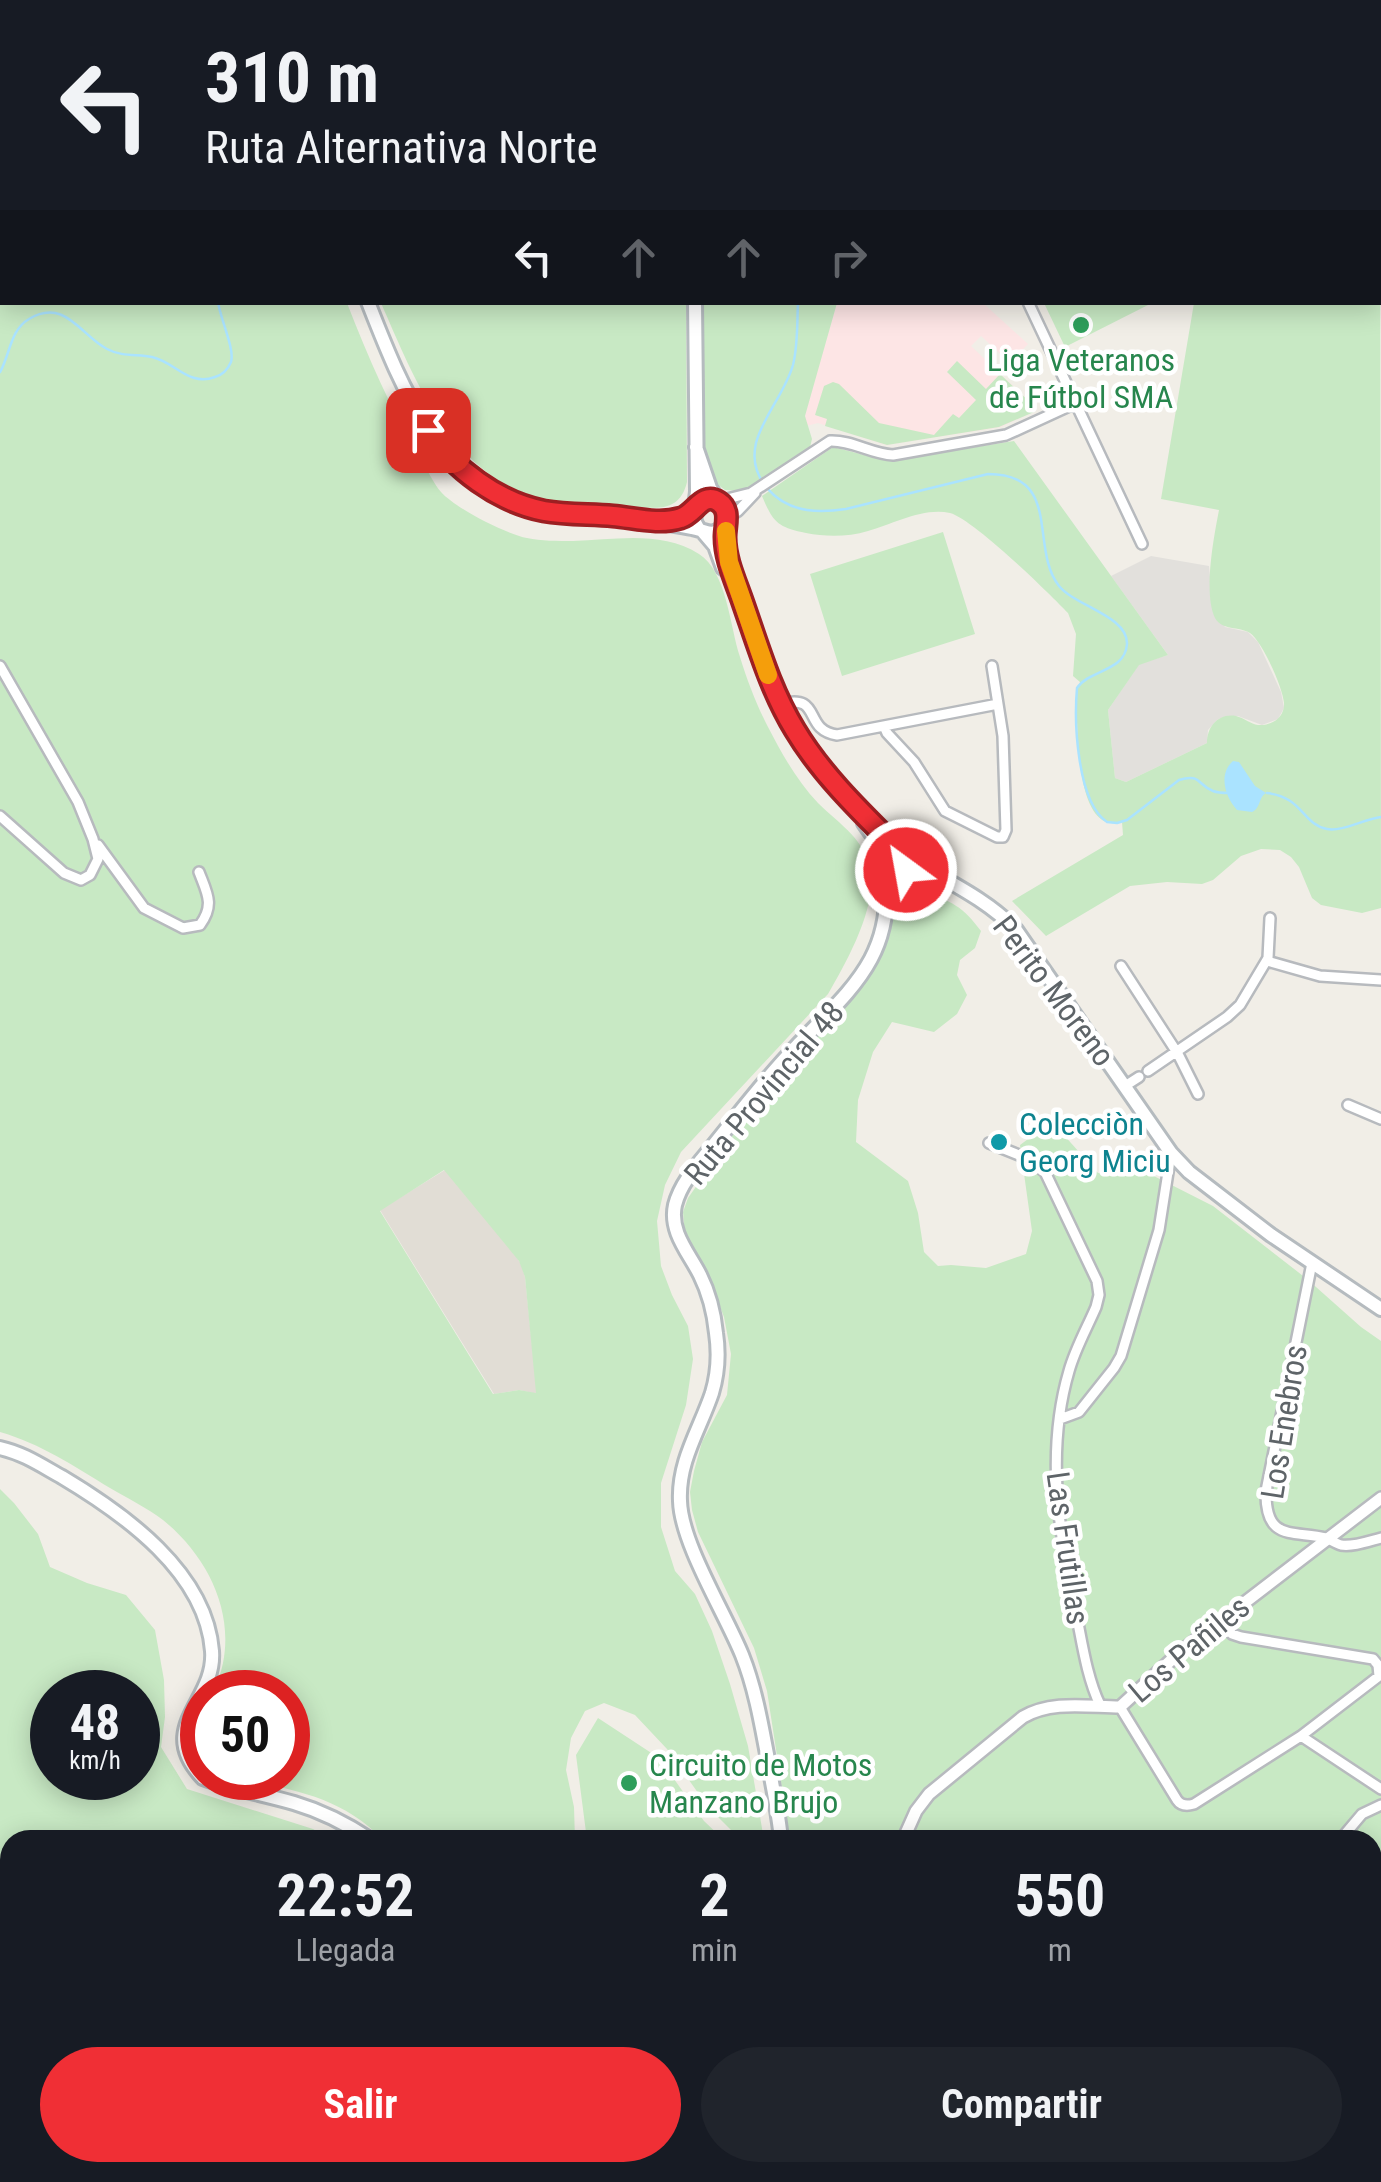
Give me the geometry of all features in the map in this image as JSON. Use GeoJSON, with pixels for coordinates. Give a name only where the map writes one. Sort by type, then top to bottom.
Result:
{"type":"FeatureCollection","features":[{"type":"Feature","properties":{"kind":"main road"},"geometry":{"type":"LineString","coordinates":[[369,305],[391,359],[428,430],[470,475],[505,497],[535,508],[701,531],[717,532],[727,519]]}},
{"type":"Feature","properties":{"kind":"main road","name":"Ruta Provincial 48"},"geometry":{"type":"LineString","coordinates":[[695,305],[693,519],[718,552],[759,670],[790,734],[811,764],[873,834],[884,866],[884,921]]}},
{"type":"Feature","properties":{"kind":"main road","name":"Ruta Provincial 48"},"geometry":{"type":"LineString","coordinates":[[696,442],[705,475],[726,510],[729,562],[778,706],[822,768],[904,866],[875,951],[859,979],[724,1132],[688,1178],[674,1208],[678,1236],[709,1297],[718,1350],[714,1390],[688,1449],[680,1502],[694,1550],[751,1679],[780,1830]]}},
{"type":"Feature","properties":{"kind":"main road"},"geometry":{"type":"LineString","coordinates":[[656,522],[681,518],[706,500],[718,501]]}},
{"type":"Feature","properties":{"kind":"main road"},"geometry":{"type":"LineString","coordinates":[[891,853],[904,866],[890,875],[884,866],[891,853]]}},
{"type":"Feature","properties":{"kind":"main road","name":"Perito Moreno"},"geometry":{"type":"LineString","coordinates":[[904,866],[941,879],[983,901],[1016,930],[1188,1172],[1381,1309]]}},
{"type":"Feature","properties":{"kind":"main road"},"geometry":{"type":"LineString","coordinates":[[0,1448],[32,1460],[105,1503],[164,1552],[187,1582],[202,1613],[212,1647],[210,1670]]}},
{"type":"Feature","properties":{"kind":"main road"},"geometry":{"type":"LineString","coordinates":[[280,1800],[356,1830]]}},
{"type":"Feature","properties":{"kind":"street"},"geometry":{"type":"LineString","coordinates":[[1029,305],[1142,544]]}},
{"type":"Feature","properties":{"kind":"street"},"geometry":{"type":"LineString","coordinates":[[718,501],[758,489],[830,441],[892,455],[1006,436],[1076,403]]}},
{"type":"Feature","properties":{"kind":"street"},"geometry":{"type":"LineString","coordinates":[[727,519],[758,489]]}},
{"type":"Feature","properties":{"kind":"street"},"geometry":{"type":"LineString","coordinates":[[0,666],[78,802],[98,858],[90,876],[81,880],[64,873],[0,816]]}},
{"type":"Feature","properties":{"kind":"street"},"geometry":{"type":"LineString","coordinates":[[880,727],[917,766],[946,810],[1001,838],[1006,830],[1003,736],[992,666]]}},
{"type":"Feature","properties":{"kind":"street"},"geometry":{"type":"LineString","coordinates":[[778,706],[796,700],[803,703],[820,728],[833,734],[998,704]]}},
{"type":"Feature","properties":{"kind":"street"},"geometry":{"type":"LineString","coordinates":[[93,839],[144,908],[183,928],[200,925],[208,914],[209,899],[199,872]]}},
{"type":"Feature","properties":{"kind":"street"},"geometry":{"type":"LineString","coordinates":[[1125,1086],[1237,1008],[1267,961],[1270,918]]}},
{"type":"Feature","properties":{"kind":"street"},"geometry":{"type":"LineString","coordinates":[[1267,961],[1320,976],[1381,980]]}},
{"type":"Feature","properties":{"kind":"street"},"geometry":{"type":"LineString","coordinates":[[1121,966],[1198,1094]]}},
{"type":"Feature","properties":{"kind":"street"},"geometry":{"type":"LineString","coordinates":[[1348,1105],[1381,1119]]}},
{"type":"Feature","properties":{"kind":"street","name":"Las Frutillas"},"geometry":{"type":"LineString","coordinates":[[988,1143],[1029,1159],[1044,1172],[1098,1281],[1096,1307],[1070,1368],[1056,1442],[1055,1472],[1068,1572],[1090,1680],[1100,1705]]}},
{"type":"Feature","properties":{"kind":"street"},"geometry":{"type":"LineString","coordinates":[[1060,1419],[1080,1412],[1120,1356],[1159,1230],[1171,1153]]}},
{"type":"Feature","properties":{"kind":"street","name":"Los Enebros"},"geometry":{"type":"LineString","coordinates":[[1312,1263],[1266,1502],[1273,1521],[1284,1532],[1327,1538]]}},
{"type":"Feature","properties":{"kind":"street","name":"Los Pañiles"},"geometry":{"type":"LineString","coordinates":[[907,1830],[928,1794],[1022,1717],[1045,1708],[1120,1707],[1179,1652],[1381,1498]]}},
{"type":"Feature","properties":{"kind":"street"},"geometry":{"type":"LineString","coordinates":[[1327,1538],[1347,1545],[1381,1538]]}},
{"type":"Feature","properties":{"kind":"street"},"geometry":{"type":"LineString","coordinates":[[1120,1707],[1177,1800],[1184,1805],[1194,1804],[1301,1736],[1377,1679],[1380,1669],[1369,1658],[1241,1638],[1220,1621]]}},
{"type":"Feature","properties":{"kind":"street"},"geometry":{"type":"LineString","coordinates":[[1301,1736],[1381,1790]]}},
{"type":"Feature","properties":{"kind":"street"},"geometry":{"type":"LineString","coordinates":[[1348,1830],[1362,1814],[1381,1805]]}},
{"type":"Feature","properties":{"kind":"shaded area"},"geometry":{"type":"Polygon","coordinates":[[[836,305],[985,305],[1028,344],[1010,363],[981,336],[971,346],[1032,404],[1034,411],[1001,427],[886,445],[818,423],[806,426],[805,413],[836,305]]]}},
{"type":"Feature","properties":{"kind":"shaded area"},"geometry":{"type":"Polygon","coordinates":[[[1151,556],[1209,566],[1213,609],[1225,627],[1248,632],[1258,642],[1281,692],[1284,708],[1278,719],[1262,725],[1238,716],[1223,717],[1208,730],[1207,743],[1126,782],[1115,778],[1108,710],[1139,664],[1168,655],[1111,576],[1151,556]]]}},
{"type":"Feature","properties":{"kind":"shaded area"},"geometry":{"type":"Polygon","coordinates":[[[445,1170],[522,1266],[537,1394],[519,1390],[494,1394],[380,1210],[445,1170]]]}},
{"type":"Feature","properties":{"kind":"green space"},"geometry":{"type":"Polygon","coordinates":[[[0,305],[348,305],[410,441],[438,488],[457,505],[518,536],[561,541],[653,539],[684,547],[708,562],[722,587],[749,684],[773,737],[803,786],[851,834],[868,862],[871,889],[864,920],[828,994],[681,1152],[665,1185],[657,1221],[661,1266],[688,1326],[693,1359],[686,1405],[661,1483],[661,1527],[675,1571],[695,1594],[730,1684],[748,1746],[762,1830],[731,1830],[635,1715],[604,1703],[585,1711],[571,1738],[566,1770],[575,1830],[372,1830],[335,1805],[310,1796],[310,1670],[221,1670],[225,1642],[220,1603],[192,1549],[157,1516],[57,1456],[0,1432],[0,305]],[[444,1170],[380,1211],[493,1394],[519,1390],[536,1393],[525,1277],[519,1261],[444,1170]]]}},
{"type":"Feature","properties":{"kind":"green space"},"geometry":{"type":"Polygon","coordinates":[[[382,305],[686,305],[684,492],[673,504],[650,508],[551,502],[509,486],[459,446],[408,362],[382,305]]]}},
{"type":"Feature","properties":{"kind":"green space"},"geometry":{"type":"Polygon","coordinates":[[[703,305],[836,305],[805,416],[812,439],[810,447],[750,487],[725,490],[717,484],[702,449],[703,305]]]}},
{"type":"Feature","properties":{"kind":"green space","name":"Liga Veteranos de Fútbol SMA"},"geometry":{"type":"Polygon","coordinates":[[[1045,305],[1148,305],[1065,347],[1045,305]]]}},
{"type":"Feature","properties":{"kind":"green space"},"geometry":{"type":"Polygon","coordinates":[[[1194,305],[1380,305],[1381,908],[1362,913],[1321,905],[1312,898],[1291,857],[1280,850],[1261,849],[1241,856],[1213,880],[1202,884],[1130,886],[1046,936],[1012,901],[1123,835],[1122,822],[1106,822],[1096,814],[1083,784],[1076,695],[1080,682],[1073,676],[1076,634],[1068,613],[992,542],[950,513],[919,514],[853,534],[821,535],[782,526],[773,518],[762,496],[833,447],[888,461],[1014,441],[1168,655],[1139,665],[1108,710],[1115,778],[1126,782],[1207,743],[1211,727],[1219,719],[1236,716],[1263,725],[1280,716],[1284,703],[1266,655],[1255,638],[1226,627],[1215,618],[1210,595],[1211,565],[1219,510],[1161,499],[1194,305]]]}},
{"type":"Feature","properties":{"kind":"green space"},"geometry":{"type":"Polygon","coordinates":[[[957,361],[986,389],[1000,374],[1033,405],[1034,412],[999,427],[887,445],[825,426],[827,419],[815,415],[824,386],[833,382],[879,423],[934,435],[953,414],[959,418],[976,400],[947,372],[957,361]]]}},
{"type":"Feature","properties":{"kind":"green space"},"geometry":{"type":"Polygon","coordinates":[[[943,532],[975,634],[842,676],[810,574],[943,532]]]}},
{"type":"Feature","properties":{"kind":"green space"},"geometry":{"type":"Polygon","coordinates":[[[921,894],[956,905],[981,931],[975,948],[960,960],[957,975],[967,995],[957,1014],[934,1032],[892,1022],[873,1052],[858,1100],[856,1142],[908,1181],[924,1252],[938,1266],[986,1268],[1026,1254],[1032,1231],[1020,1145],[1047,1125],[1062,1133],[1098,1173],[1142,1170],[1213,1206],[1381,1341],[1381,1830],[788,1830],[767,1691],[754,1648],[698,1532],[692,1510],[694,1471],[702,1442],[727,1395],[731,1354],[724,1317],[685,1236],[683,1212],[688,1198],[792,1051],[880,952],[888,934],[884,921],[903,917],[921,894]]]}},
{"type":"Feature","properties":{"kind":"green space"},"geometry":{"type":"Polygon","coordinates":[[[0,1489],[38,1534],[50,1567],[126,1595],[155,1630],[164,1680],[161,1747],[180,1778],[180,1800],[222,1800],[315,1830],[0,1830],[0,1489]]]}},
{"type":"Feature","properties":{"kind":"green space","name":"Circuito de Motos Manzano Brujo"},"geometry":{"type":"Polygon","coordinates":[[[598,1718],[659,1758],[713,1830],[586,1830],[576,1755],[598,1718]]]}},
{"type":"Feature","properties":{"kind":"water"},"geometry":{"type":"Polygon","coordinates":[[[1233,761],[1239,762],[1255,786],[1266,793],[1252,812],[1237,810],[1229,799],[1225,779],[1233,761]]]}},
{"type":"Feature","properties":{"kind":"waterway"},"geometry":{"type":"LineString","coordinates":[[0,372],[23,324],[42,313],[53,313],[63,315],[113,352],[152,357],[197,379],[215,377],[226,369],[232,356],[219,305]]}},
{"type":"Feature","properties":{"kind":"waterway"},"geometry":{"type":"LineString","coordinates":[[798,305],[793,365],[756,443],[756,467],[766,487],[795,507],[822,511],[846,509],[988,474],[1011,477],[1027,486],[1036,499],[1050,570],[1059,586],[1110,619],[1125,634],[1127,644],[1120,660],[1077,688],[1080,760],[1097,812],[1107,822],[1127,820],[1186,778],[1195,779],[1213,791],[1229,793]]}},
{"type":"Feature","properties":{"kind":"waterway"},"geometry":{"type":"LineString","coordinates":[[1267,793],[1288,800],[1312,822],[1327,829],[1381,817]]}},
{"type":"Feature","properties":{"kind":"slow traffic"},"geometry":{"type":"LineString","coordinates":[[726,531],[729,562],[768,675]]}},
{"type":"Feature","properties":{"kind":"place","name":"Liga Veteranos de Fútbol SMA"},"geometry":{"type":"Point","coordinates":[1081,325]}},
{"type":"Feature","properties":{"kind":"place","name":"Colecciòn Georg Miciu"},"geometry":{"type":"Point","coordinates":[999,1142]}},
{"type":"Feature","properties":{"kind":"place","name":"Circuito de Motos Manzano Brujo"},"geometry":{"type":"Point","coordinates":[629,1783]}},
{"type":"Feature","properties":{"kind":"route"},"geometry":{"type":"LineString","coordinates":[[428,430],[470,475],[505,497],[535,508],[656,522],[681,518],[706,500],[722,504],[727,514],[725,539],[729,562],[781,704],[810,754],[905,856],[906,870]]}}]}
